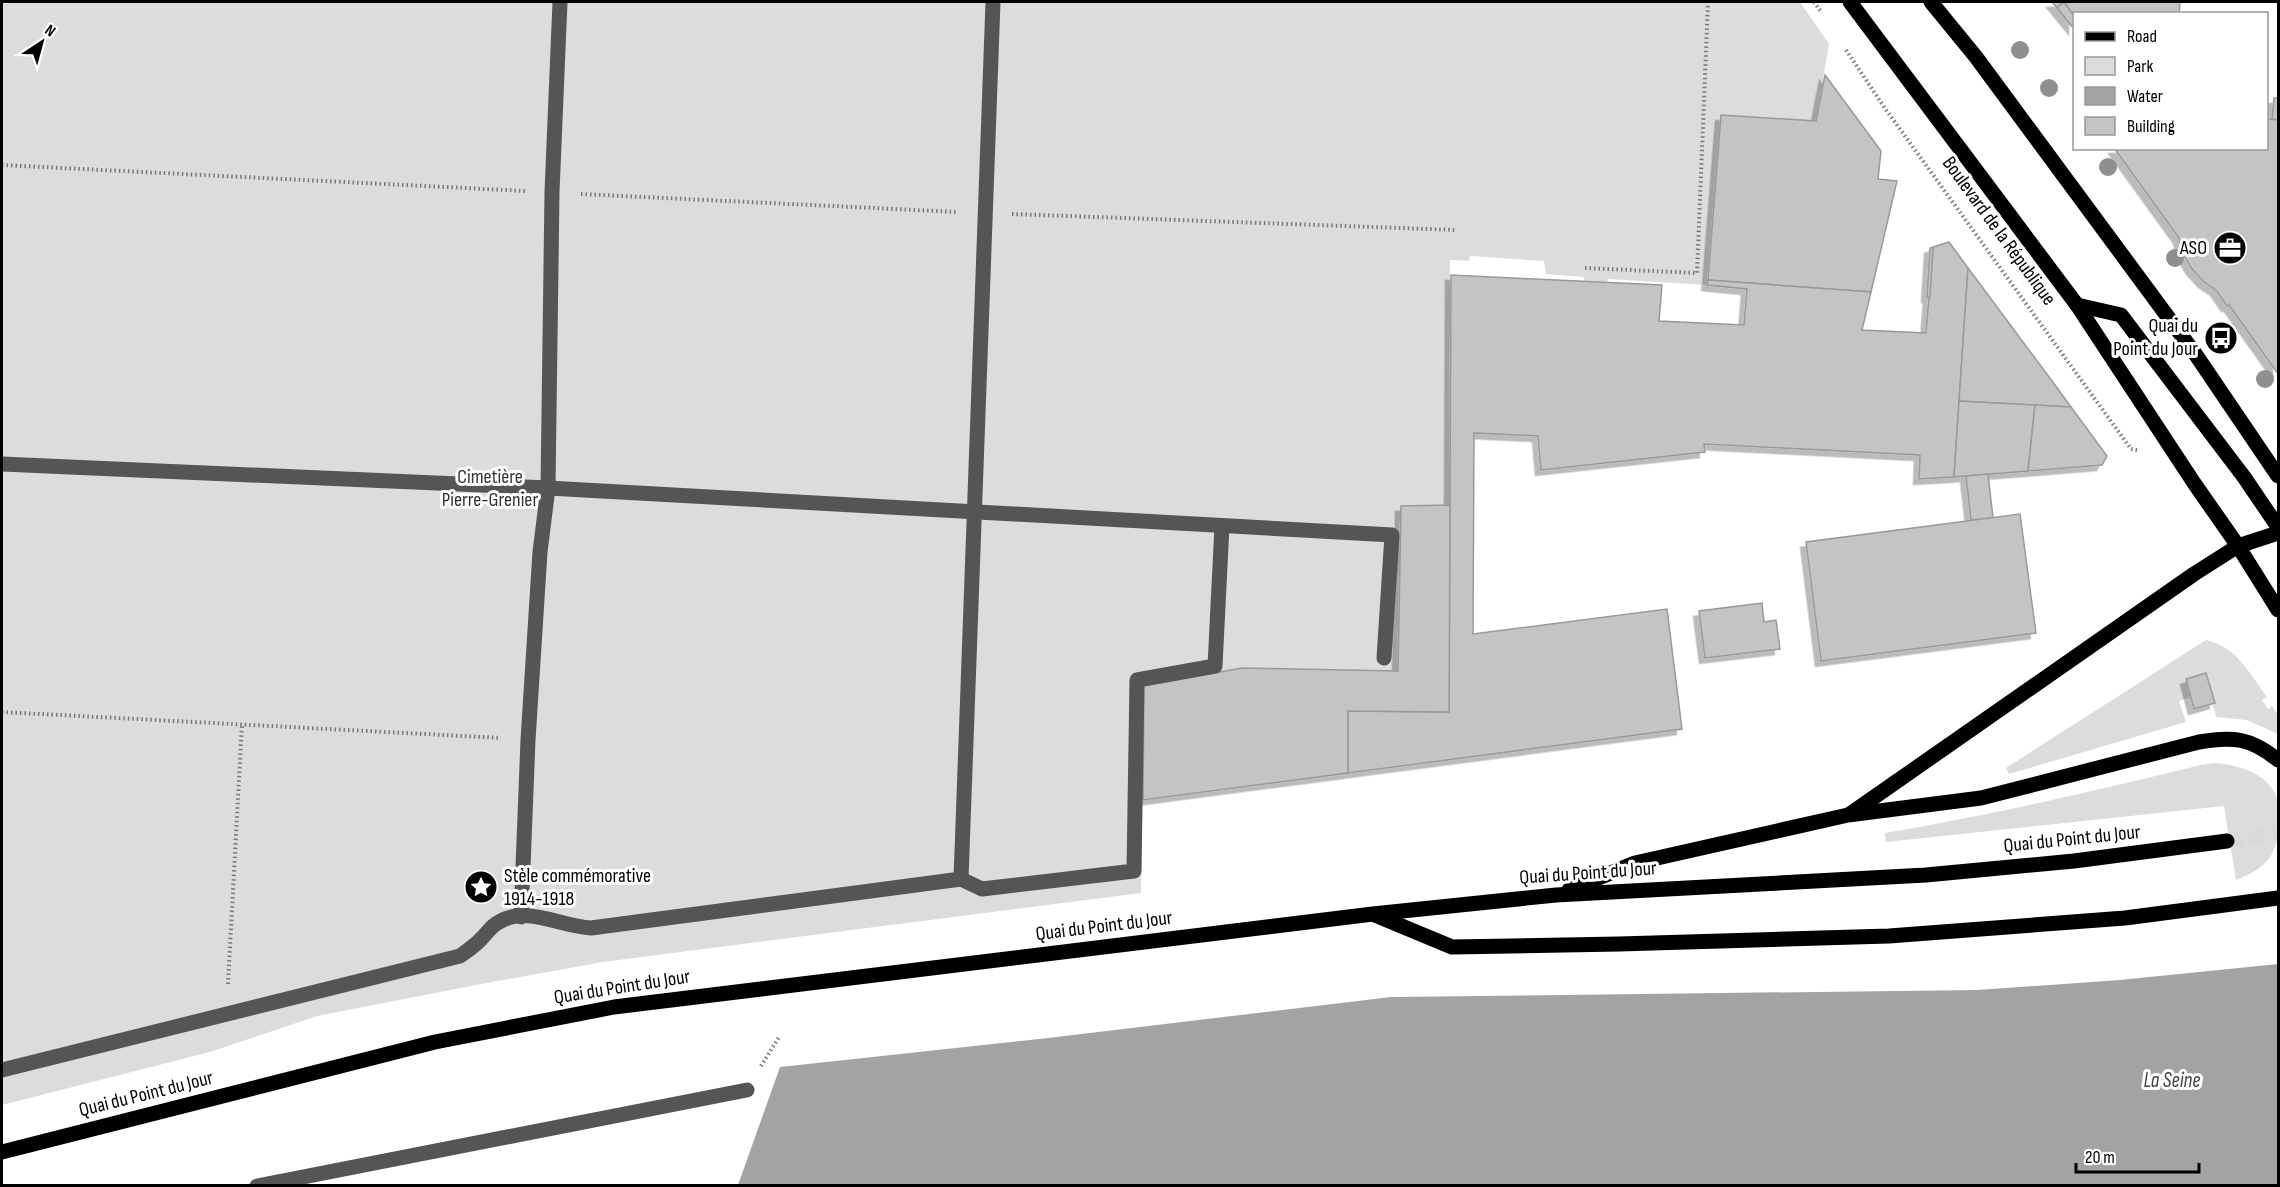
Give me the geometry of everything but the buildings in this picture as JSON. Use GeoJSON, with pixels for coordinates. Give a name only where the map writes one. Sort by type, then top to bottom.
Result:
{"type":"FeatureCollection","features":[{"type":"Feature","properties":{"kind":"main road","name":"Boulevard de la République"},"geometry":{"type":"LineString","coordinates":[[1850,2],[2078,306],[2278,610]]}},
{"type":"Feature","properties":{"kind":"main road"},"geometry":{"type":"LineString","coordinates":[[1931,2],[1976,57],[2196,356],[2278,476]]}},
{"type":"Feature","properties":{"kind":"main road","name":"Boulevard de la République"},"geometry":{"type":"LineString","coordinates":[[2078,306],[2121,315],[2244,477],[2278,527]]}},
{"type":"Feature","properties":{"kind":"main road"},"geometry":{"type":"LineString","coordinates":[[1848,815],[2194,574],[2238,546],[2278,533]]}},
{"type":"Feature","properties":{"kind":"main road"},"geometry":{"type":"LineString","coordinates":[[1556,895],[1635,863],[1848,815],[1981,798],[2220,738],[2252,743],[2278,760]]}},
{"type":"Feature","properties":{"kind":"main road","name":"Quai du Point du Jour"},"geometry":{"type":"LineString","coordinates":[[2,1152],[435,1042],[614,1007],[1372,914],[1556,895],[1926,875],[2074,861],[2227,841]]}},
{"type":"Feature","properties":{"kind":"main road"},"geometry":{"type":"LineString","coordinates":[[1372,914],[1452,947],[1889,936],[2125,918],[2271,899],[2278,886]]}},
{"type":"Feature","properties":{"kind":"lane"},"geometry":{"type":"LineString","coordinates":[[521,917],[528,740],[540,552],[548,488],[552,192],[560,2]]}},
{"type":"Feature","properties":{"kind":"lane"},"geometry":{"type":"LineString","coordinates":[[961,879],[993,2]]}},
{"type":"Feature","properties":{"kind":"lane"},"geometry":{"type":"LineString","coordinates":[[2,464],[548,488],[1392,535],[1384,658]]}},
{"type":"Feature","properties":{"kind":"lane"},"geometry":{"type":"LineString","coordinates":[[2,1070],[460,956],[500,920],[534,916],[564,925],[591,928],[961,879],[982,889],[1134,871],[1137,680],[1215,666],[1222,526]]}},
{"type":"Feature","properties":{"kind":"lane"},"geometry":{"type":"LineString","coordinates":[[257,1185],[747,1090]]}},
{"type":"Feature","properties":{"kind":"path"},"geometry":{"type":"LineString","coordinates":[[1585,268],[1697,273],[1708,2]]}},
{"type":"Feature","properties":{"kind":"path"},"geometry":{"type":"LineString","coordinates":[[1814,2],[1827,21]]}},
{"type":"Feature","properties":{"kind":"path","name":"Boulevard de la République"},"geometry":{"type":"LineString","coordinates":[[1846,49],[1884,107],[2131,449],[2148,452],[2171,447]]}},
{"type":"Feature","properties":{"kind":"path"},"geometry":{"type":"LineString","coordinates":[[2,165],[985,213],[1456,230]]}},
{"type":"Feature","properties":{"kind":"path"},"geometry":{"type":"LineString","coordinates":[[2,712],[528,740]]}},
{"type":"Feature","properties":{"kind":"path"},"geometry":{"type":"LineString","coordinates":[[227,1013],[242,724]]}},
{"type":"Feature","properties":{"kind":"green space","name":"Cimetière Pierre-Grenier"},"geometry":{"type":"Polygon","coordinates":[[[2,2],[1800,2],[1829,44],[1816,121],[1721,116],[1707,285],[1608,279],[1607,282],[1585,281],[1583,277],[1546,274],[1544,261],[1470,256],[1469,261],[1450,260],[1450,505],[1401,506],[1398,671],[1144,686],[1141,893],[603,962],[481,984],[317,1016],[210,1052],[2,1105],[2,2]]]}},
{"type":"Feature","properties":{"kind":"green space"},"geometry":{"type":"Polygon","coordinates":[[[2206,640],[2226,648],[2248,670],[2267,697],[2262,700],[2268,709],[2272,706],[2278,715],[2278,734],[2247,720],[2216,717],[2205,674],[2186,679],[2191,697],[2179,701],[2186,722],[2009,774],[2006,768],[2206,640]]]}},
{"type":"Feature","properties":{"kind":"green space"},"geometry":{"type":"Polygon","coordinates":[[[2216,763],[2245,769],[2263,779],[2275,793],[2279,805],[2276,843],[2269,859],[2256,871],[2236,880],[2224,806],[1886,842],[1885,833],[2006,810],[2216,763]]]}},
{"type":"Feature","properties":{"kind":"water","name":"La Seine"},"geometry":{"type":"Polygon","coordinates":[[[2278,964],[2278,1185],[738,1185],[780,1067],[1391,997],[1977,990],[2120,980],[2278,964]]]}},
{"type":"Feature","properties":{"kind":"tunnel"},"geometry":{"type":"LineString","coordinates":[[2227,841],[2278,834]]}},
{"type":"Feature","properties":{"kind":"place","name":"ASO"},"geometry":{"type":"Point","coordinates":[2230,248]}},
{"type":"Feature","properties":{"kind":"place","name":"Quai du Point du Jour"},"geometry":{"type":"Point","coordinates":[2221,338]}},
{"type":"Feature","properties":{"kind":"place","name":"Stèle commémorative 1914-1918"},"geometry":{"type":"Point","coordinates":[481,887]}}]}
